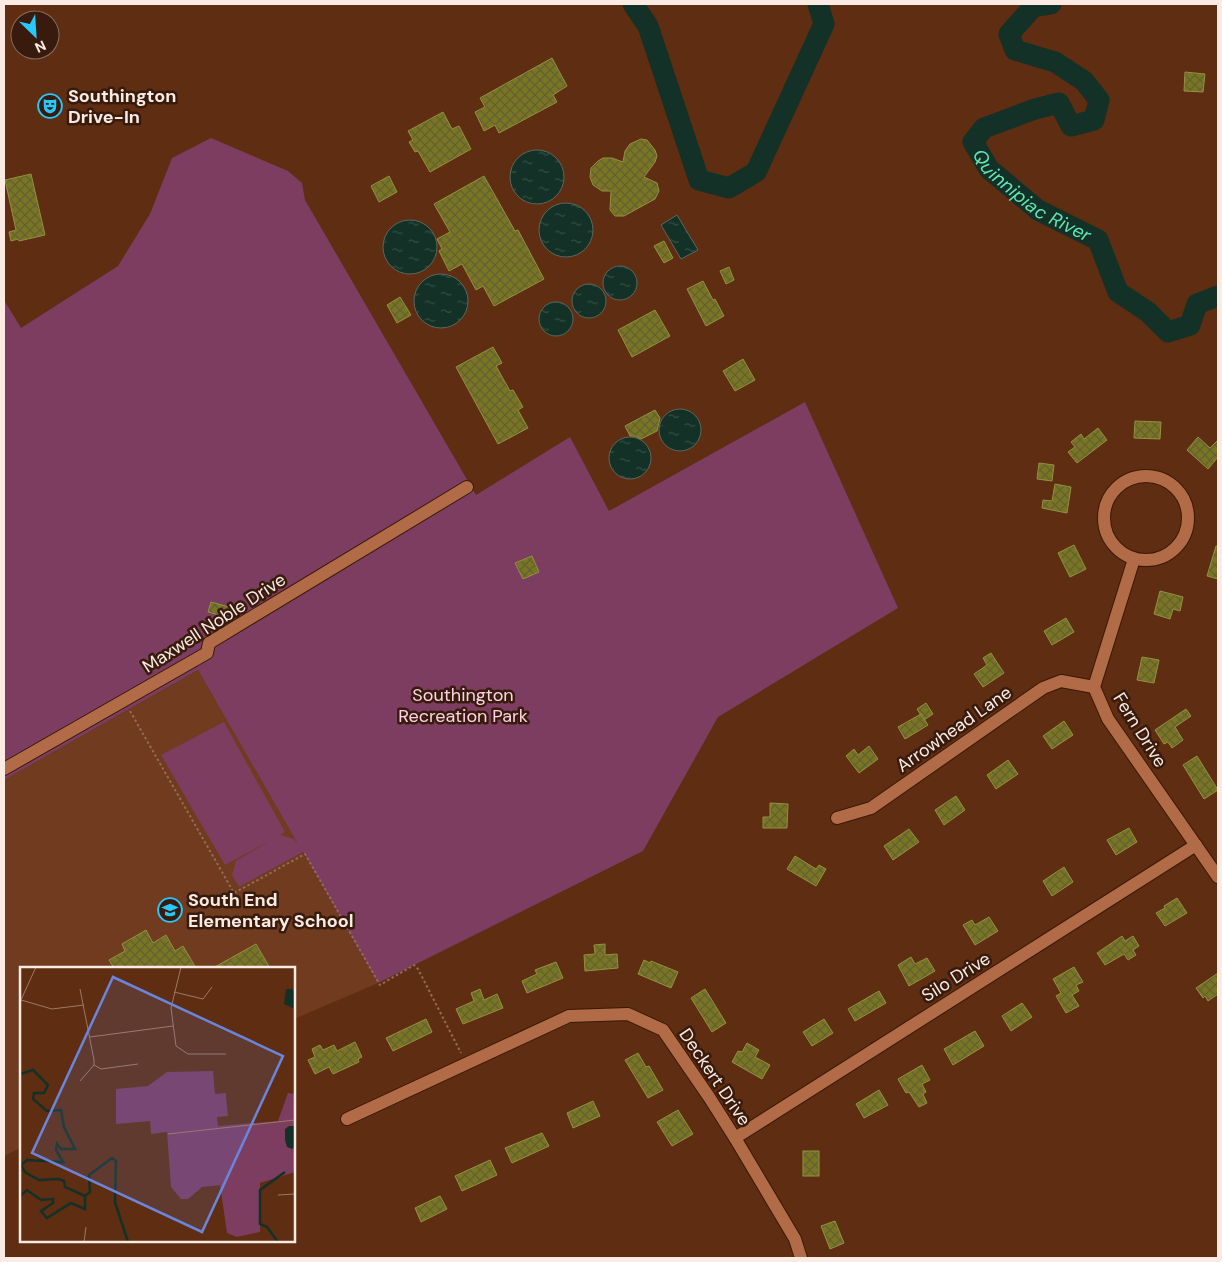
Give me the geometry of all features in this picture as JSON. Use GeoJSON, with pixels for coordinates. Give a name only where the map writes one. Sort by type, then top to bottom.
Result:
{"type":"FeatureCollection","features":[{"type":"Feature","properties":{"kind":"street"},"geometry":{"type":"LineString","coordinates":[[1141,476],[1158,478],[1172,485],[1183,498],[1188,513],[1187,530],[1179,544],[1166,555],[1151,560],[1134,559],[1120,552],[1109,539],[1104,523],[1105,506],[1113,492],[1125,481],[1141,476]]}},
{"type":"Feature","properties":{"kind":"street","name":"Maxwell Noble Drive"},"geometry":{"type":"LineString","coordinates":[[4,769],[207,653],[209,642],[467,487]]}},
{"type":"Feature","properties":{"kind":"street","name":"Fern Drive"},"geometry":{"type":"LineString","coordinates":[[1134,559],[1094,687],[1108,719],[1218,877]]}},
{"type":"Feature","properties":{"kind":"street","name":"Arrowhead Lane"},"geometry":{"type":"LineString","coordinates":[[837,818],[871,808],[1043,688],[1061,680],[1094,687]]}},
{"type":"Feature","properties":{"kind":"street","name":"Silo Drive"},"geometry":{"type":"LineString","coordinates":[[734,1138],[1196,845]]}},
{"type":"Feature","properties":{"kind":"street","name":"Deckert Drive"},"geometry":{"type":"LineString","coordinates":[[347,1119],[569,1016],[628,1014],[663,1030],[709,1097],[734,1138],[795,1239],[801,1258]]}},
{"type":"Feature","properties":{"kind":"path"},"geometry":{"type":"LineString","coordinates":[[124,701],[234,893],[305,854],[380,985],[414,965],[418,969],[466,1064]]}},
{"type":"Feature","properties":{"kind":"shaded area","name":"South End Elementary School"},"geometry":{"type":"Polygon","coordinates":[[[198,670],[378,983],[295,1019],[295,967],[20,967],[20,1148],[4,1156],[4,780],[198,670]]]}},
{"type":"Feature","properties":{"kind":"green space","name":"Southington Recreation Park"},"geometry":{"type":"Polygon","coordinates":[[[211,138],[288,171],[302,183],[305,200],[476,495],[570,437],[609,511],[805,402],[898,608],[718,717],[643,851],[378,983],[303,852],[239,887],[232,875],[236,861],[271,840],[225,865],[161,755],[224,722],[285,832],[280,835],[294,839],[299,846],[198,670],[4,780],[4,300],[21,328],[118,266],[150,214],[172,158],[211,138]]]}},
{"type":"Feature","properties":{"kind":"water"},"geometry":{"type":"Polygon","coordinates":[[[537,150],[547,152],[556,158],[562,167],[564,177],[562,187],[556,196],[547,202],[537,204],[527,202],[518,196],[512,187],[510,177],[512,167],[518,158],[527,152],[537,150]]]}},
{"type":"Feature","properties":{"kind":"water"},"geometry":{"type":"Polygon","coordinates":[[[566,203],[576,205],[585,211],[591,220],[593,230],[591,240],[585,249],[576,255],[566,257],[556,255],[547,249],[541,240],[539,230],[541,220],[547,211],[556,205],[566,203]]]}},
{"type":"Feature","properties":{"kind":"water"},"geometry":{"type":"Polygon","coordinates":[[[677,215],[698,250],[681,259],[661,225],[677,215]]]}},
{"type":"Feature","properties":{"kind":"water"},"geometry":{"type":"Polygon","coordinates":[[[410,220],[420,222],[429,228],[435,237],[437,247],[435,257],[429,266],[420,272],[410,274],[400,272],[391,266],[385,257],[383,247],[385,237],[391,228],[400,222],[410,220]]]}},
{"type":"Feature","properties":{"kind":"water"},"geometry":{"type":"Polygon","coordinates":[[[620,266],[632,271],[637,283],[632,295],[620,300],[608,295],[603,283],[608,271],[620,266]]]}},
{"type":"Feature","properties":{"kind":"water"},"geometry":{"type":"Polygon","coordinates":[[[441,274],[451,276],[460,282],[466,291],[468,301],[466,311],[460,320],[451,326],[441,328],[431,326],[422,320],[416,311],[414,301],[416,291],[422,282],[431,276],[441,274]]]}},
{"type":"Feature","properties":{"kind":"water"},"geometry":{"type":"Polygon","coordinates":[[[589,284],[601,289],[606,301],[601,313],[589,318],[577,313],[572,301],[577,289],[589,284]]]}},
{"type":"Feature","properties":{"kind":"water"},"geometry":{"type":"Polygon","coordinates":[[[556,302],[568,307],[573,319],[568,331],[556,336],[544,331],[539,319],[544,307],[556,302]]]}},
{"type":"Feature","properties":{"kind":"water"},"geometry":{"type":"Polygon","coordinates":[[[680,409],[695,415],[701,430],[695,445],[680,451],[665,445],[659,430],[665,415],[680,409]]]}},
{"type":"Feature","properties":{"kind":"water"},"geometry":{"type":"Polygon","coordinates":[[[634,437],[642,440],[648,446],[651,458],[648,470],[642,476],[626,479],[618,476],[612,470],[609,454],[612,446],[618,440],[634,437]]]}},
{"type":"Feature","properties":{"kind":"building"},"geometry":{"type":"Polygon","coordinates":[[[552,58],[567,86],[553,95],[557,102],[499,133],[495,125],[484,131],[475,112],[485,107],[480,98],[552,58]]]}},
{"type":"Feature","properties":{"kind":"building"},"geometry":{"type":"Polygon","coordinates":[[[1185,72],[1205,74],[1203,92],[1184,91],[1185,72]]]}},
{"type":"Feature","properties":{"kind":"building"},"geometry":{"type":"Polygon","coordinates":[[[443,112],[452,129],[459,126],[471,149],[430,172],[418,151],[415,152],[409,142],[413,140],[408,131],[443,112]]]}},
{"type":"Feature","properties":{"kind":"building"},"geometry":{"type":"Polygon","coordinates":[[[641,139],[647,140],[655,150],[657,156],[655,162],[644,177],[657,183],[659,191],[655,199],[624,216],[615,216],[610,210],[611,191],[602,191],[593,185],[590,177],[591,168],[603,158],[612,158],[623,162],[625,151],[630,144],[641,139]]]}},
{"type":"Feature","properties":{"kind":"building"},"geometry":{"type":"Polygon","coordinates":[[[31,174],[45,235],[11,241],[9,232],[16,230],[5,180],[31,174]]]}},
{"type":"Feature","properties":{"kind":"building"},"geometry":{"type":"Polygon","coordinates":[[[389,176],[397,192],[379,202],[371,186],[389,176]]]}},
{"type":"Feature","properties":{"kind":"building"},"geometry":{"type":"Polygon","coordinates":[[[484,176],[515,231],[518,230],[544,279],[494,306],[483,286],[476,290],[462,264],[449,271],[439,251],[442,249],[437,239],[450,232],[434,204],[484,176]]]}},
{"type":"Feature","properties":{"kind":"building"},"geometry":{"type":"Polygon","coordinates":[[[664,241],[673,258],[664,263],[654,246],[664,241]]]}},
{"type":"Feature","properties":{"kind":"building"},"geometry":{"type":"Polygon","coordinates":[[[729,267],[734,280],[726,284],[720,271],[729,267]]]}},
{"type":"Feature","properties":{"kind":"building"},"geometry":{"type":"Polygon","coordinates":[[[703,281],[724,316],[706,326],[687,289],[703,281]]]}},
{"type":"Feature","properties":{"kind":"building"},"geometry":{"type":"Polygon","coordinates":[[[400,297],[411,315],[397,323],[387,305],[400,297]]]}},
{"type":"Feature","properties":{"kind":"building"},"geometry":{"type":"Polygon","coordinates":[[[655,310],[670,336],[632,357],[618,330],[655,310]]]}},
{"type":"Feature","properties":{"kind":"building"},"geometry":{"type":"Polygon","coordinates":[[[493,347],[502,363],[496,366],[510,391],[513,390],[523,407],[518,410],[528,428],[498,444],[456,367],[493,347]]]}},
{"type":"Feature","properties":{"kind":"building"},"geometry":{"type":"Polygon","coordinates":[[[743,359],[755,380],[735,391],[723,371],[743,359]]]}},
{"type":"Feature","properties":{"kind":"building"},"geometry":{"type":"Polygon","coordinates":[[[655,410],[660,418],[657,431],[641,439],[630,436],[625,426],[655,410]]]}},
{"type":"Feature","properties":{"kind":"building"},"geometry":{"type":"Polygon","coordinates":[[[1135,421],[1161,422],[1160,439],[1134,438],[1135,421]]]}},
{"type":"Feature","properties":{"kind":"building"},"geometry":{"type":"Polygon","coordinates":[[[1098,428],[1107,440],[1077,463],[1068,452],[1075,447],[1071,442],[1081,434],[1084,439],[1098,428]]]}},
{"type":"Feature","properties":{"kind":"building"},"geometry":{"type":"Polygon","coordinates":[[[1198,437],[1210,448],[1218,440],[1218,457],[1208,469],[1187,450],[1198,437]]]}},
{"type":"Feature","properties":{"kind":"building"},"geometry":{"type":"Polygon","coordinates":[[[1039,463],[1054,465],[1052,481],[1037,479],[1039,463]]]}},
{"type":"Feature","properties":{"kind":"building"},"geometry":{"type":"Polygon","coordinates":[[[1055,484],[1071,487],[1067,513],[1042,508],[1043,500],[1052,501],[1055,484]]]}},
{"type":"Feature","properties":{"kind":"building"},"geometry":{"type":"Polygon","coordinates":[[[1074,545],[1086,569],[1070,577],[1058,553],[1074,545]]]}},
{"type":"Feature","properties":{"kind":"building"},"geometry":{"type":"Polygon","coordinates":[[[1216,546],[1218,546],[1218,579],[1207,576],[1216,546]]]}},
{"type":"Feature","properties":{"kind":"building"},"geometry":{"type":"Polygon","coordinates":[[[532,556],[539,572],[523,579],[515,563],[532,556]]]}},
{"type":"Feature","properties":{"kind":"building"},"geometry":{"type":"Polygon","coordinates":[[[1160,591],[1183,597],[1180,611],[1173,609],[1170,619],[1154,614],[1160,591]]]}},
{"type":"Feature","properties":{"kind":"building"},"geometry":{"type":"Polygon","coordinates":[[[211,602],[229,607],[226,617],[208,612],[211,602]]]}},
{"type":"Feature","properties":{"kind":"building"},"geometry":{"type":"Polygon","coordinates":[[[1066,618],[1074,632],[1052,645],[1044,631],[1066,618]]]}},
{"type":"Feature","properties":{"kind":"building"},"geometry":{"type":"Polygon","coordinates":[[[991,653],[1004,673],[983,687],[974,674],[987,665],[983,658],[991,653]]]}},
{"type":"Feature","properties":{"kind":"building"},"geometry":{"type":"Polygon","coordinates":[[[1142,657],[1159,660],[1154,683],[1137,680],[1142,657]]]}},
{"type":"Feature","properties":{"kind":"building"},"geometry":{"type":"Polygon","coordinates":[[[926,703],[933,714],[924,720],[917,709],[926,703]]]}},
{"type":"Feature","properties":{"kind":"building"},"geometry":{"type":"Polygon","coordinates":[[[1186,709],[1191,716],[1175,727],[1183,740],[1172,748],[1168,742],[1164,744],[1155,730],[1186,709]]]}},
{"type":"Feature","properties":{"kind":"building"},"geometry":{"type":"Polygon","coordinates":[[[921,714],[928,725],[905,739],[898,727],[921,714]]]}},
{"type":"Feature","properties":{"kind":"building"},"geometry":{"type":"Polygon","coordinates":[[[1064,721],[1073,735],[1052,749],[1043,736],[1064,721]]]}},
{"type":"Feature","properties":{"kind":"building"},"geometry":{"type":"Polygon","coordinates":[[[869,746],[878,759],[859,773],[846,756],[854,749],[858,755],[869,746]]]}},
{"type":"Feature","properties":{"kind":"building"},"geometry":{"type":"Polygon","coordinates":[[[1197,756],[1218,790],[1204,799],[1183,765],[1197,756]]]}},
{"type":"Feature","properties":{"kind":"building"},"geometry":{"type":"Polygon","coordinates":[[[1008,760],[1018,774],[996,789],[987,775],[1008,760]]]}},
{"type":"Feature","properties":{"kind":"building"},"geometry":{"type":"Polygon","coordinates":[[[956,796],[965,810],[944,825],[935,810],[956,796]]]}},
{"type":"Feature","properties":{"kind":"building"},"geometry":{"type":"Polygon","coordinates":[[[770,803],[788,804],[787,828],[763,828],[763,817],[770,817],[770,803]]]}},
{"type":"Feature","properties":{"kind":"building"},"geometry":{"type":"Polygon","coordinates":[[[1129,828],[1137,842],[1116,855],[1107,840],[1129,828]]]}},
{"type":"Feature","properties":{"kind":"building"},"geometry":{"type":"Polygon","coordinates":[[[909,829],[919,842],[893,860],[884,846],[909,829]]]}},
{"type":"Feature","properties":{"kind":"building"},"geometry":{"type":"Polygon","coordinates":[[[795,856],[816,869],[819,865],[826,869],[816,886],[787,869],[795,856]]]}},
{"type":"Feature","properties":{"kind":"building"},"geometry":{"type":"Polygon","coordinates":[[[1064,867],[1073,882],[1052,896],[1043,881],[1064,867]]]}},
{"type":"Feature","properties":{"kind":"building"},"geometry":{"type":"Polygon","coordinates":[[[1177,898],[1187,913],[1165,926],[1156,913],[1177,898]]]}},
{"type":"Feature","properties":{"kind":"building"},"geometry":{"type":"Polygon","coordinates":[[[989,917],[998,931],[975,945],[963,925],[972,920],[975,925],[989,917]]]}},
{"type":"Feature","properties":{"kind":"building"},"geometry":{"type":"Polygon","coordinates":[[[146,930],[153,943],[166,935],[175,951],[183,946],[195,967],[113,967],[109,960],[125,951],[122,944],[146,930]]]}},
{"type":"Feature","properties":{"kind":"building"},"geometry":{"type":"Polygon","coordinates":[[[1122,936],[1125,941],[1133,936],[1139,946],[1133,950],[1136,955],[1128,960],[1124,954],[1105,965],[1097,953],[1122,936]]]}},
{"type":"Feature","properties":{"kind":"building"},"geometry":{"type":"Polygon","coordinates":[[[256,944],[269,967],[215,967],[256,944]]]}},
{"type":"Feature","properties":{"kind":"building"},"geometry":{"type":"Polygon","coordinates":[[[605,944],[605,955],[617,954],[618,968],[585,971],[584,955],[595,954],[594,945],[605,944]]]}},
{"type":"Feature","properties":{"kind":"building"},"geometry":{"type":"Polygon","coordinates":[[[911,957],[915,964],[927,958],[935,971],[909,986],[898,965],[911,957]]]}},
{"type":"Feature","properties":{"kind":"building"},"geometry":{"type":"Polygon","coordinates":[[[644,960],[678,972],[671,988],[638,974],[644,960]]]}},
{"type":"Feature","properties":{"kind":"building"},"geometry":{"type":"Polygon","coordinates":[[[556,962],[563,978],[527,993],[522,981],[537,974],[535,970],[556,962]]]}},
{"type":"Feature","properties":{"kind":"building"},"geometry":{"type":"Polygon","coordinates":[[[1074,967],[1083,982],[1076,985],[1079,991],[1072,995],[1079,1006],[1066,1013],[1056,996],[1061,993],[1053,979],[1074,967]]]}},
{"type":"Feature","properties":{"kind":"building"},"geometry":{"type":"Polygon","coordinates":[[[1218,973],[1218,994],[1208,1001],[1205,996],[1203,998],[1196,988],[1218,973]]]}},
{"type":"Feature","properties":{"kind":"building"},"geometry":{"type":"Polygon","coordinates":[[[480,989],[484,1000],[497,994],[503,1008],[463,1024],[456,1009],[474,1001],[471,993],[480,989]]]}},
{"type":"Feature","properties":{"kind":"building"},"geometry":{"type":"Polygon","coordinates":[[[705,989],[726,1023],[712,1032],[691,998],[705,989]]]}},
{"type":"Feature","properties":{"kind":"building"},"geometry":{"type":"Polygon","coordinates":[[[879,991],[886,1003],[855,1021],[848,1009],[879,991]]]}},
{"type":"Feature","properties":{"kind":"building"},"geometry":{"type":"Polygon","coordinates":[[[1022,1003],[1032,1017],[1011,1031],[1002,1016],[1022,1003]]]}},
{"type":"Feature","properties":{"kind":"building"},"geometry":{"type":"Polygon","coordinates":[[[426,1019],[432,1032],[393,1051],[386,1038],[426,1019]]]}},
{"type":"Feature","properties":{"kind":"building"},"geometry":{"type":"Polygon","coordinates":[[[824,1019],[833,1033],[812,1046],[803,1032],[824,1019]]]}},
{"type":"Feature","properties":{"kind":"building"},"geometry":{"type":"Polygon","coordinates":[[[975,1031],[984,1046],[953,1065],[944,1049],[975,1031]]]}},
{"type":"Feature","properties":{"kind":"building"},"geometry":{"type":"Polygon","coordinates":[[[355,1042],[362,1057],[358,1059],[359,1062],[333,1074],[329,1067],[315,1074],[308,1060],[315,1057],[312,1049],[320,1045],[323,1050],[334,1045],[337,1051],[355,1042]]]}},
{"type":"Feature","properties":{"kind":"building"},"geometry":{"type":"Polygon","coordinates":[[[747,1043],[759,1050],[755,1057],[770,1065],[762,1079],[732,1062],[738,1051],[742,1052],[747,1043]]]}},
{"type":"Feature","properties":{"kind":"building"},"geometry":{"type":"Polygon","coordinates":[[[638,1053],[646,1067],[649,1066],[663,1090],[648,1098],[625,1060],[638,1053]]]}},
{"type":"Feature","properties":{"kind":"building"},"geometry":{"type":"Polygon","coordinates":[[[922,1065],[930,1080],[922,1084],[926,1092],[923,1094],[927,1103],[919,1107],[909,1092],[906,1093],[898,1079],[922,1065]]]}},
{"type":"Feature","properties":{"kind":"building"},"geometry":{"type":"Polygon","coordinates":[[[879,1090],[888,1105],[864,1118],[856,1104],[879,1090]]]}},
{"type":"Feature","properties":{"kind":"building"},"geometry":{"type":"Polygon","coordinates":[[[593,1101],[600,1116],[573,1128],[567,1113],[593,1101]]]}},
{"type":"Feature","properties":{"kind":"building"},"geometry":{"type":"Polygon","coordinates":[[[678,1110],[693,1134],[672,1146],[657,1122],[678,1110]]]}},
{"type":"Feature","properties":{"kind":"building"},"geometry":{"type":"Polygon","coordinates":[[[542,1133],[549,1146],[512,1163],[505,1148],[542,1133]]]}},
{"type":"Feature","properties":{"kind":"building"},"geometry":{"type":"Polygon","coordinates":[[[803,1151],[819,1151],[819,1176],[803,1176],[803,1151]]]}},
{"type":"Feature","properties":{"kind":"building"},"geometry":{"type":"Polygon","coordinates":[[[490,1160],[497,1175],[462,1191],[455,1176],[490,1160]]]}},
{"type":"Feature","properties":{"kind":"building"},"geometry":{"type":"Polygon","coordinates":[[[440,1196],[447,1209],[421,1222],[415,1208],[440,1196]]]}},
{"type":"Feature","properties":{"kind":"building"},"geometry":{"type":"Polygon","coordinates":[[[835,1221],[844,1243],[830,1249],[821,1226],[835,1221]]]}},
{"type":"Feature","properties":{"kind":"waterway","name":"Quinnipiac River"},"geometry":{"type":"LineString","coordinates":[[633,4],[648,26],[699,180],[729,188],[756,172],[824,24],[818,4]]}},
{"type":"Feature","properties":{"kind":"waterway","name":"Quinnipiac River"},"geometry":{"type":"LineString","coordinates":[[1051,4],[1033,7],[1009,34],[1015,50],[1055,62],[1084,81],[1099,100],[1094,120],[1071,126],[1059,103],[1035,109],[984,128],[973,142],[989,169],[1038,210],[1098,240],[1118,292],[1148,312],[1168,332],[1190,325],[1197,304],[1218,296]]}},
{"type":"Feature","properties":{"kind":"place","name":"Southington Drive-In"},"geometry":{"type":"Point","coordinates":[50,106]}},
{"type":"Feature","properties":{"kind":"place","name":"South End Elementary School"},"geometry":{"type":"Point","coordinates":[170,910]}}]}
